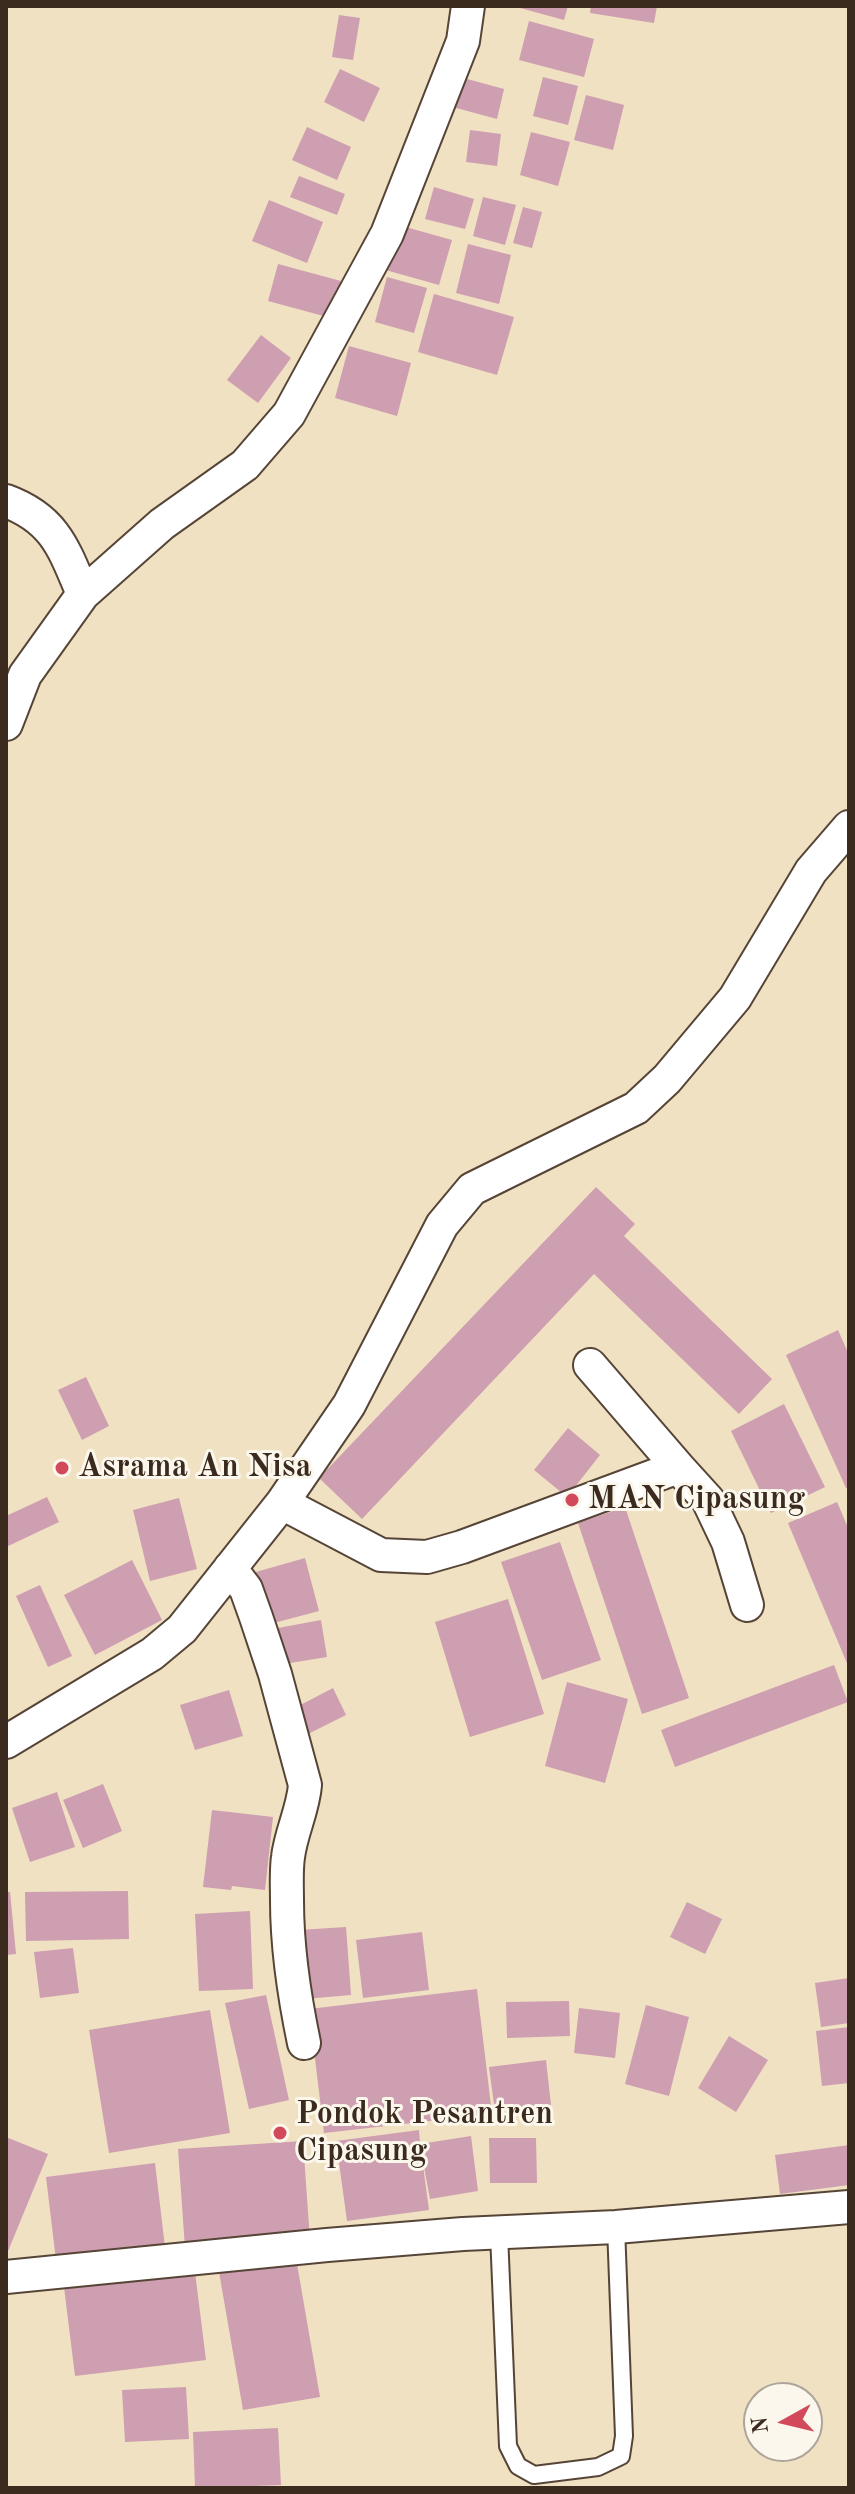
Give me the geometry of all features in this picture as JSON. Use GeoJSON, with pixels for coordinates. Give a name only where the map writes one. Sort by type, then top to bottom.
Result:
{"type":"FeatureCollection","features":[{"type":"Feature","properties":{"kind":"street"},"geometry":{"type":"LineString","coordinates":[[6,724],[25,675],[83,594],[162,524],[245,465],[289,414],[387,234],[463,41],[468,6]]}},
{"type":"Feature","properties":{"kind":"street"},"geometry":{"type":"LineString","coordinates":[[6,501],[27,508],[60,540],[83,594]]}},
{"type":"Feature","properties":{"kind":"street"},"geometry":{"type":"LineString","coordinates":[[6,1742],[152,1654],[182,1629],[282,1503],[349,1405],[442,1225],[472,1189],[636,1108],[667,1079],[735,998],[811,871],[849,827]]}},
{"type":"Feature","properties":{"kind":"street"},"geometry":{"type":"LineString","coordinates":[[590,1365],[708,1500],[728,1542],[747,1605]]}},
{"type":"Feature","properties":{"kind":"street"},"geometry":{"type":"LineString","coordinates":[[282,1503],[381,1555],[427,1557],[462,1547],[678,1467]]}},
{"type":"Feature","properties":{"kind":"street"},"geometry":{"type":"LineString","coordinates":[[230,1568],[246,1589],[256,1617],[305,1785],[286,1869],[287,1942],[304,2043]]}},
{"type":"Feature","properties":{"kind":"street"},"geometry":{"type":"LineString","coordinates":[[6,2277],[327,2245],[463,2234],[616,2227],[849,2207]]}},
{"type":"Feature","properties":{"kind":"lane"},"geometry":{"type":"LineString","coordinates":[[499,2234],[508,2446],[518,2466],[534,2475],[598,2467],[621,2456],[624,2436],[616,2227]]}},
{"type":"Feature","properties":{"kind":"building"},"geometry":{"type":"Polygon","coordinates":[[[513,6],[568,6],[564,20],[513,6]]]}},
{"type":"Feature","properties":{"kind":"building"},"geometry":{"type":"Polygon","coordinates":[[[591,6],[657,6],[654,23],[590,13],[591,6]]]}},
{"type":"Feature","properties":{"kind":"building"},"geometry":{"type":"Polygon","coordinates":[[[339,15],[360,18],[353,60],[332,57],[339,15]]]}},
{"type":"Feature","properties":{"kind":"building"},"geometry":{"type":"Polygon","coordinates":[[[529,21],[594,39],[584,77],[519,60],[529,21]]]}},
{"type":"Feature","properties":{"kind":"building"},"geometry":{"type":"Polygon","coordinates":[[[340,69],[380,88],[364,122],[324,102],[340,69]]]}},
{"type":"Feature","properties":{"kind":"building"},"geometry":{"type":"Polygon","coordinates":[[[456,76],[504,89],[497,119],[449,106],[456,76]]]}},
{"type":"Feature","properties":{"kind":"building"},"geometry":{"type":"Polygon","coordinates":[[[543,77],[578,86],[568,125],[533,116],[543,77]]]}},
{"type":"Feature","properties":{"kind":"building"},"geometry":{"type":"Polygon","coordinates":[[[586,95],[624,105],[613,150],[574,140],[586,95]]]}},
{"type":"Feature","properties":{"kind":"building"},"geometry":{"type":"Polygon","coordinates":[[[307,127],[351,147],[337,180],[292,160],[307,127]]]}},
{"type":"Feature","properties":{"kind":"building"},"geometry":{"type":"Polygon","coordinates":[[[470,130],[501,134],[497,166],[466,162],[470,130]]]}},
{"type":"Feature","properties":{"kind":"building"},"geometry":{"type":"Polygon","coordinates":[[[531,132],[570,142],[558,186],[520,175],[531,132]]]}},
{"type":"Feature","properties":{"kind":"building"},"geometry":{"type":"Polygon","coordinates":[[[299,176],[345,194],[337,215],[290,197],[299,176]]]}},
{"type":"Feature","properties":{"kind":"building"},"geometry":{"type":"Polygon","coordinates":[[[434,187],[474,199],[465,229],[425,219],[434,187]]]}},
{"type":"Feature","properties":{"kind":"building"},"geometry":{"type":"Polygon","coordinates":[[[483,197],[516,205],[505,245],[473,236],[483,197]]]}},
{"type":"Feature","properties":{"kind":"building"},"geometry":{"type":"Polygon","coordinates":[[[269,200],[323,222],[307,263],[252,241],[269,200]]]}},
{"type":"Feature","properties":{"kind":"building"},"geometry":{"type":"Polygon","coordinates":[[[523,207],[542,212],[532,248],[513,243],[523,207]]]}},
{"type":"Feature","properties":{"kind":"building"},"geometry":{"type":"Polygon","coordinates":[[[395,224],[452,240],[439,285],[382,269],[395,224]]]}},
{"type":"Feature","properties":{"kind":"building"},"geometry":{"type":"Polygon","coordinates":[[[468,244],[511,255],[499,304],[456,293],[468,244]]]}},
{"type":"Feature","properties":{"kind":"building"},"geometry":{"type":"Polygon","coordinates":[[[278,264],[341,281],[331,318],[268,301],[278,264]]]}},
{"type":"Feature","properties":{"kind":"building"},"geometry":{"type":"Polygon","coordinates":[[[387,277],[427,288],[414,333],[375,322],[387,277]]]}},
{"type":"Feature","properties":{"kind":"building"},"geometry":{"type":"Polygon","coordinates":[[[434,294],[514,317],[497,375],[418,352],[434,294]]]}},
{"type":"Feature","properties":{"kind":"building"},"geometry":{"type":"Polygon","coordinates":[[[261,335],[291,358],[258,403],[227,380],[261,335]]]}},
{"type":"Feature","properties":{"kind":"building"},"geometry":{"type":"Polygon","coordinates":[[[349,346],[411,363],[397,416],[335,398],[349,346]]]}},
{"type":"Feature","properties":{"kind":"building"},"geometry":{"type":"Polygon","coordinates":[[[596,1187],[635,1224],[624,1236],[772,1379],[739,1414],[594,1274],[362,1519],[319,1478],[596,1187]]]}},
{"type":"Feature","properties":{"kind":"building"},"geometry":{"type":"Polygon","coordinates":[[[838,1330],[849,1355],[849,1487],[846,1488],[786,1355],[838,1330]]]}},
{"type":"Feature","properties":{"kind":"building"},"geometry":{"type":"Polygon","coordinates":[[[86,1377],[109,1426],[82,1440],[58,1390],[86,1377]]]}},
{"type":"Feature","properties":{"kind":"building"},"geometry":{"type":"Polygon","coordinates":[[[784,1404],[825,1487],[771,1513],[731,1431],[784,1404]]]}},
{"type":"Feature","properties":{"kind":"building"},"geometry":{"type":"Polygon","coordinates":[[[568,1428],[600,1455],[567,1497],[534,1470],[568,1428]]]}},
{"type":"Feature","properties":{"kind":"building"},"geometry":{"type":"Polygon","coordinates":[[[47,1497],[59,1522],[6,1547],[6,1516],[47,1497]]]}},
{"type":"Feature","properties":{"kind":"building"},"geometry":{"type":"Polygon","coordinates":[[[179,1498],[197,1569],[150,1581],[133,1510],[179,1498]]]}},
{"type":"Feature","properties":{"kind":"building"},"geometry":{"type":"Polygon","coordinates":[[[837,1502],[849,1530],[849,1668],[788,1523],[837,1502]]]}},
{"type":"Feature","properties":{"kind":"building"},"geometry":{"type":"Polygon","coordinates":[[[625,1507],[689,1698],[642,1714],[578,1523],[625,1507]]]}},
{"type":"Feature","properties":{"kind":"building"},"geometry":{"type":"Polygon","coordinates":[[[560,1542],[601,1660],[542,1680],[501,1562],[560,1542]]]}},
{"type":"Feature","properties":{"kind":"building"},"geometry":{"type":"Polygon","coordinates":[[[305,1558],[319,1611],[270,1624],[256,1572],[305,1558]]]}},
{"type":"Feature","properties":{"kind":"building"},"geometry":{"type":"Polygon","coordinates":[[[132,1560],[162,1620],[95,1655],[64,1595],[132,1560]]]}},
{"type":"Feature","properties":{"kind":"building"},"geometry":{"type":"Polygon","coordinates":[[[40,1585],[72,1656],[48,1667],[16,1596],[40,1585]]]}},
{"type":"Feature","properties":{"kind":"building"},"geometry":{"type":"Polygon","coordinates":[[[508,1599],[544,1714],[470,1737],[435,1622],[508,1599]]]}},
{"type":"Feature","properties":{"kind":"building"},"geometry":{"type":"Polygon","coordinates":[[[321,1620],[327,1657],[284,1664],[278,1628],[321,1620]]]}},
{"type":"Feature","properties":{"kind":"building"},"geometry":{"type":"Polygon","coordinates":[[[834,1665],[848,1702],[675,1767],[661,1730],[834,1665]]]}},
{"type":"Feature","properties":{"kind":"building"},"geometry":{"type":"Polygon","coordinates":[[[567,1682],[628,1699],[605,1783],[545,1766],[567,1682]]]}},
{"type":"Feature","properties":{"kind":"building"},"geometry":{"type":"Polygon","coordinates":[[[333,1688],[346,1715],[302,1737],[289,1711],[333,1688]]]}},
{"type":"Feature","properties":{"kind":"building"},"geometry":{"type":"Polygon","coordinates":[[[229,1690],[243,1736],[195,1750],[180,1705],[229,1690]]]}},
{"type":"Feature","properties":{"kind":"building"},"geometry":{"type":"Polygon","coordinates":[[[103,1784],[122,1831],[83,1848],[63,1800],[103,1784]]]}},
{"type":"Feature","properties":{"kind":"building"},"geometry":{"type":"Polygon","coordinates":[[[57,1792],[75,1847],[30,1862],[12,1808],[57,1792]]]}},
{"type":"Feature","properties":{"kind":"building"},"geometry":{"type":"Polygon","coordinates":[[[212,1810],[273,1817],[265,1890],[232,1886],[231,1890],[203,1887],[212,1810]]]}},
{"type":"Feature","properties":{"kind":"building"},"geometry":{"type":"Polygon","coordinates":[[[128,1891],[129,1939],[26,1941],[25,1892],[128,1891]]]}},
{"type":"Feature","properties":{"kind":"building"},"geometry":{"type":"Polygon","coordinates":[[[6,1892],[10,1892],[16,1954],[6,1955],[6,1892]]]}},
{"type":"Feature","properties":{"kind":"building"},"geometry":{"type":"Polygon","coordinates":[[[687,1902],[722,1919],[705,1954],[670,1937],[687,1902]]]}},
{"type":"Feature","properties":{"kind":"building"},"geometry":{"type":"Polygon","coordinates":[[[250,1911],[253,1989],[199,1991],[195,1914],[250,1911]]]}},
{"type":"Feature","properties":{"kind":"building"},"geometry":{"type":"Polygon","coordinates":[[[346,1927],[351,1995],[305,1999],[299,1930],[346,1927]]]}},
{"type":"Feature","properties":{"kind":"building"},"geometry":{"type":"Polygon","coordinates":[[[422,1932],[429,1990],[363,1998],[356,1940],[422,1932]]]}},
{"type":"Feature","properties":{"kind":"building"},"geometry":{"type":"Polygon","coordinates":[[[73,1948],[79,1993],[40,1998],[34,1952],[73,1948]]]}},
{"type":"Feature","properties":{"kind":"building"},"geometry":{"type":"Polygon","coordinates":[[[849,1978],[849,2023],[821,2027],[815,1983],[849,1978]]]}},
{"type":"Feature","properties":{"kind":"building"},"geometry":{"type":"Polygon","coordinates":[[[477,1989],[492,2114],[324,2133],[309,2009],[477,1989]]]}},
{"type":"Feature","properties":{"kind":"building"},"geometry":{"type":"Polygon","coordinates":[[[266,1995],[289,2100],[249,2109],[225,2003],[266,1995]]]}},
{"type":"Feature","properties":{"kind":"building"},"geometry":{"type":"Polygon","coordinates":[[[569,2001],[570,2036],[507,2038],[506,2002],[569,2001]]]}},
{"type":"Feature","properties":{"kind":"building"},"geometry":{"type":"Polygon","coordinates":[[[646,2005],[689,2017],[669,2096],[625,2084],[646,2005]]]}},
{"type":"Feature","properties":{"kind":"building"},"geometry":{"type":"Polygon","coordinates":[[[579,2008],[620,2013],[615,2058],[574,2053],[579,2008]]]}},
{"type":"Feature","properties":{"kind":"building"},"geometry":{"type":"Polygon","coordinates":[[[210,2010],[230,2133],[109,2153],[89,2030],[210,2010]]]}},
{"type":"Feature","properties":{"kind":"building"},"geometry":{"type":"Polygon","coordinates":[[[849,2027],[849,2083],[822,2086],[816,2031],[849,2027]]]}},
{"type":"Feature","properties":{"kind":"building"},"geometry":{"type":"Polygon","coordinates":[[[729,2036],[768,2060],[736,2112],[698,2088],[729,2036]]]}},
{"type":"Feature","properties":{"kind":"building"},"geometry":{"type":"Polygon","coordinates":[[[546,2060],[551,2105],[495,2112],[489,2067],[546,2060]]]}},
{"type":"Feature","properties":{"kind":"building"},"geometry":{"type":"Polygon","coordinates":[[[419,2130],[420,2144],[471,2136],[478,2191],[430,2199],[421,2151],[429,2210],[347,2221],[336,2141],[419,2130]]]}},
{"type":"Feature","properties":{"kind":"building"},"geometry":{"type":"Polygon","coordinates":[[[6,2137],[48,2154],[6,2256],[6,2137]]]}},
{"type":"Feature","properties":{"kind":"building"},"geometry":{"type":"Polygon","coordinates":[[[489,2138],[536,2138],[537,2183],[490,2183],[489,2138]]]}},
{"type":"Feature","properties":{"kind":"building"},"geometry":{"type":"Polygon","coordinates":[[[303,2141],[310,2240],[185,2248],[178,2149],[303,2141]]]}},
{"type":"Feature","properties":{"kind":"building"},"geometry":{"type":"Polygon","coordinates":[[[849,2145],[849,2185],[780,2194],[775,2155],[849,2145]]]}},
{"type":"Feature","properties":{"kind":"building"},"geometry":{"type":"Polygon","coordinates":[[[155,2163],[165,2247],[56,2260],[46,2177],[155,2163]]]}},
{"type":"Feature","properties":{"kind":"building"},"geometry":{"type":"Polygon","coordinates":[[[296,2258],[320,2397],[243,2410],[219,2272],[296,2258]]]}},
{"type":"Feature","properties":{"kind":"building"},"geometry":{"type":"Polygon","coordinates":[[[194,2264],[206,2360],[75,2376],[63,2279],[194,2264]]]}},
{"type":"Feature","properties":{"kind":"building"},"geometry":{"type":"Polygon","coordinates":[[[186,2387],[189,2439],[125,2442],[122,2390],[186,2387]]]}},
{"type":"Feature","properties":{"kind":"building"},"geometry":{"type":"Polygon","coordinates":[[[278,2428],[281,2485],[195,2488],[193,2432],[278,2428]]]}},
{"type":"Feature","properties":{"kind":"place","name":"Asrama An Nisa"},"geometry":{"type":"Point","coordinates":[62,1468]}},
{"type":"Feature","properties":{"kind":"place","name":"MAN Cipasung"},"geometry":{"type":"Point","coordinates":[572,1500]}},
{"type":"Feature","properties":{"kind":"place","name":"Pondok Pesantren Cipasung"},"geometry":{"type":"Point","coordinates":[280,2133]}}]}
